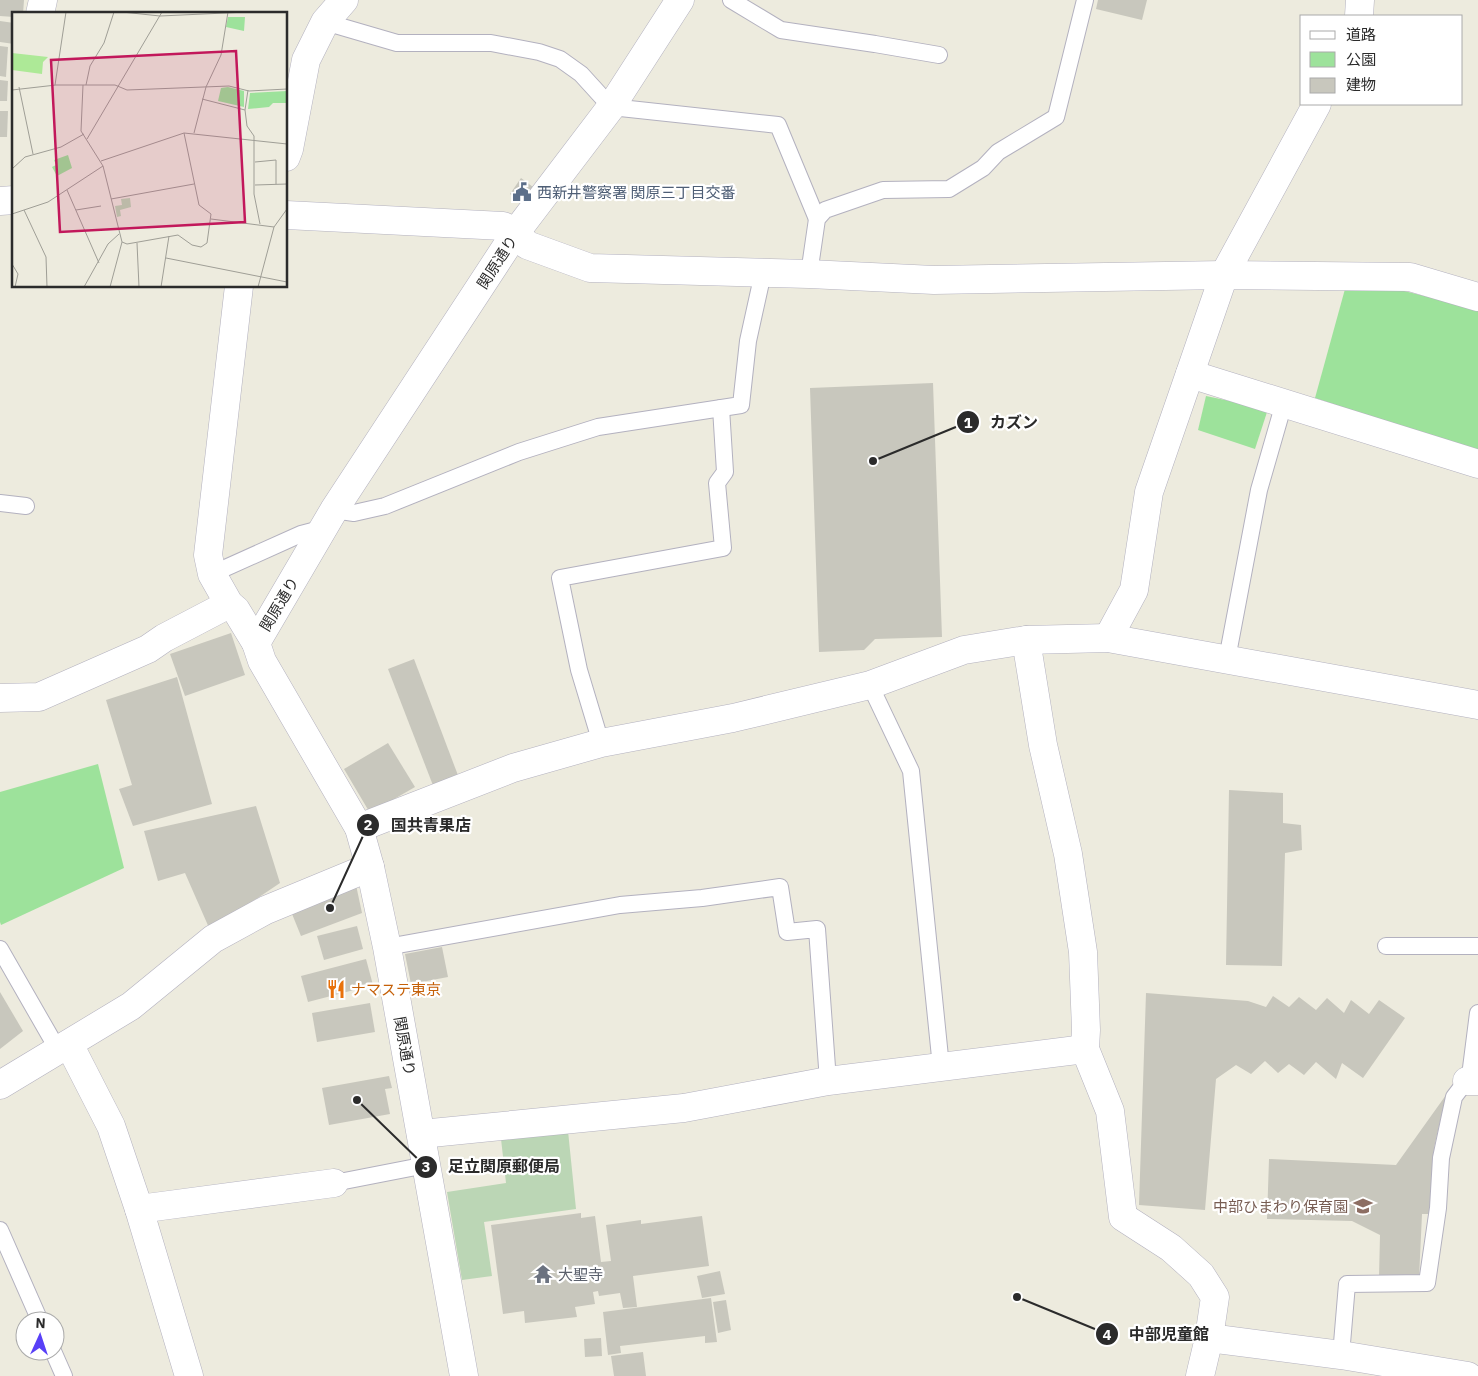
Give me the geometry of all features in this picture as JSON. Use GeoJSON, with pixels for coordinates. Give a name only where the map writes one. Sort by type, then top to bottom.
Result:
{"type":"FeatureCollection","features":[{"type":"Feature","properties":{"kind":"street"},"geometry":{"type":"LineString","coordinates":[[288,151],[306,60],[325,22],[344,0]]}},
{"type":"Feature","properties":{"kind":"street","name":"関原通り"},"geometry":{"type":"LineString","coordinates":[[464,1376],[387,947],[370,867],[358,828],[262,661],[256,643],[329,519],[516,232],[611,107],[680,0]]}},
{"type":"Feature","properties":{"kind":"street"},"geometry":{"type":"LineString","coordinates":[[1359,15],[1360,0]]}},
{"type":"Feature","properties":{"kind":"street"},"geometry":{"type":"LineString","coordinates":[[1108,638],[1134,590],[1149,492],[1224,275],[1316,105]]}},
{"type":"Feature","properties":{"kind":"street"},"geometry":{"type":"LineString","coordinates":[[288,215],[503,226],[516,232],[527,245],[590,268],[809,274],[934,280],[1224,275],[1410,277],[1478,297]]}},
{"type":"Feature","properties":{"kind":"street"},"geometry":{"type":"LineString","coordinates":[[239,288],[208,555],[212,574],[229,604],[236,610],[256,643]]}},
{"type":"Feature","properties":{"kind":"street"},"geometry":{"type":"LineString","coordinates":[[1190,374],[1478,464]]}},
{"type":"Feature","properties":{"kind":"street"},"geometry":{"type":"LineString","coordinates":[[0,698],[39,697],[148,649],[164,638],[229,604]]}},
{"type":"Feature","properties":{"kind":"street"},"geometry":{"type":"LineString","coordinates":[[358,828],[513,768],[601,743],[733,718],[870,685],[964,650],[1026,640],[1108,638],[1478,705]]}},
{"type":"Feature","properties":{"kind":"street"},"geometry":{"type":"LineString","coordinates":[[1026,640],[1043,745],[1068,854],[1083,952],[1085,1049],[1110,1111],[1123,1217],[1171,1248],[1201,1275],[1215,1297],[1209,1338],[1200,1376]]}},
{"type":"Feature","properties":{"kind":"street"},"geometry":{"type":"LineString","coordinates":[[0,1085],[131,1006],[213,939],[266,910],[370,867]]}},
{"type":"Feature","properties":{"kind":"street"},"geometry":{"type":"LineString","coordinates":[[64,1047],[111,1126],[189,1376]]}},
{"type":"Feature","properties":{"kind":"street"},"geometry":{"type":"LineString","coordinates":[[421,1134],[684,1108],[828,1081],[1085,1049]]}},
{"type":"Feature","properties":{"kind":"street"},"geometry":{"type":"LineString","coordinates":[[138,1209],[334,1183]]}},
{"type":"Feature","properties":{"kind":"street"},"geometry":{"type":"LineString","coordinates":[[1209,1338],[1341,1355],[1369,1368],[1468,1376]]}},
{"type":"Feature","properties":{"kind":"lane"},"geometry":{"type":"LineString","coordinates":[[731,0],[780,30],[939,55]]}},
{"type":"Feature","properties":{"kind":"lane"},"geometry":{"type":"LineString","coordinates":[[817,219],[825,210],[883,190],[949,188],[983,168],[998,152],[1056,117],[1085,0]]}},
{"type":"Feature","properties":{"kind":"lane"},"geometry":{"type":"LineString","coordinates":[[325,22],[397,43],[491,43],[539,52],[560,59],[580,74],[611,107],[778,125],[817,219],[809,274]]}},
{"type":"Feature","properties":{"kind":"lane"},"geometry":{"type":"LineString","coordinates":[[212,574],[301,534],[329,519],[385,506],[519,452],[598,427],[740,406],[748,341],[763,273]]}},
{"type":"Feature","properties":{"kind":"lane"},"geometry":{"type":"LineString","coordinates":[[1227,659],[1259,490],[1284,403]]}},
{"type":"Feature","properties":{"kind":"lane"},"geometry":{"type":"LineString","coordinates":[[601,743],[579,670],[560,578],[724,548],[716,483],[726,472],[721,408]]}},
{"type":"Feature","properties":{"kind":"lane"},"geometry":{"type":"LineString","coordinates":[[0,503],[26,506]]}},
{"type":"Feature","properties":{"kind":"lane"},"geometry":{"type":"LineString","coordinates":[[870,685],[911,771],[941,1067]]}},
{"type":"Feature","properties":{"kind":"lane"},"geometry":{"type":"LineString","coordinates":[[387,947],[620,905],[702,898],[780,887],[787,932],[817,929],[828,1081]]}},
{"type":"Feature","properties":{"kind":"lane"},"geometry":{"type":"LineString","coordinates":[[1386,946],[1478,946]]}},
{"type":"Feature","properties":{"kind":"lane"},"geometry":{"type":"LineString","coordinates":[[0,949],[64,1047]]}},
{"type":"Feature","properties":{"kind":"lane"},"geometry":{"type":"LineString","coordinates":[[1341,1355],[1347,1284],[1427,1283],[1438,1208],[1441,1158],[1454,1097],[1472,1081],[1470,1076],[1478,1013]]}},
{"type":"Feature","properties":{"kind":"lane"},"geometry":{"type":"LineString","coordinates":[[334,1183],[416,1167]]}},
{"type":"Feature","properties":{"kind":"lane"},"geometry":{"type":"LineString","coordinates":[[0,1230],[36,1311]]}},
{"type":"Feature","properties":{"kind":"lane"},"geometry":{"type":"LineString","coordinates":[[57,1361],[64,1376]]}},
{"type":"Feature","properties":{"kind":"green space"},"geometry":{"type":"Polygon","coordinates":[[[1345,289],[1404,291],[1478,309],[1478,452],[1315,398],[1345,289]]]}},
{"type":"Feature","properties":{"kind":"green space"},"geometry":{"type":"Polygon","coordinates":[[[1206,396],[1268,409],[1255,449],[1198,430],[1206,396]]]}},
{"type":"Feature","properties":{"kind":"green space"},"geometry":{"type":"Polygon","coordinates":[[[98,764],[124,868],[1,925],[0,792],[98,764]]]}},
{"type":"Feature","properties":{"kind":"green space"},"geometry":{"type":"Polygon","coordinates":[[[568,1131],[576,1209],[484,1222],[492,1276],[462,1280],[447,1192],[506,1183],[501,1139],[568,1131]]]}},
{"type":"Feature","properties":{"kind":"building"},"geometry":{"type":"Polygon","coordinates":[[[0,0],[24,0],[23,12],[12,12],[12,17],[0,16],[0,0]]]}},
{"type":"Feature","properties":{"kind":"building"},"geometry":{"type":"Polygon","coordinates":[[[1098,0],[1147,0],[1142,20],[1096,9],[1098,0]]]}},
{"type":"Feature","properties":{"kind":"building"},"geometry":{"type":"Polygon","coordinates":[[[0,21],[12,23],[12,44],[0,42],[0,21]]]}},
{"type":"Feature","properties":{"kind":"building"},"geometry":{"type":"Polygon","coordinates":[[[0,46],[8,47],[6,77],[0,76],[0,46]]]}},
{"type":"Feature","properties":{"kind":"building"},"geometry":{"type":"Polygon","coordinates":[[[0,80],[8,81],[7,101],[0,101],[0,80]]]}},
{"type":"Feature","properties":{"kind":"building"},"geometry":{"type":"Polygon","coordinates":[[[0,111],[8,111],[7,137],[0,137],[0,111]]]}},
{"type":"Feature","properties":{"kind":"building"},"geometry":{"type":"Polygon","coordinates":[[[521,178],[533,187],[522,203],[510,194],[521,178]]]}},
{"type":"Feature","properties":{"kind":"building"},"geometry":{"type":"Polygon","coordinates":[[[933,383],[942,637],[875,639],[864,650],[819,652],[810,388],[933,383]]]}},
{"type":"Feature","properties":{"kind":"building"},"geometry":{"type":"Polygon","coordinates":[[[231,633],[245,675],[185,696],[170,654],[231,633]]]}},
{"type":"Feature","properties":{"kind":"building"},"geometry":{"type":"Polygon","coordinates":[[[414,659],[459,778],[434,788],[388,669],[414,659]]]}},
{"type":"Feature","properties":{"kind":"building"},"geometry":{"type":"Polygon","coordinates":[[[177,677],[212,804],[133,826],[119,789],[132,785],[106,700],[177,677]]]}},
{"type":"Feature","properties":{"kind":"building"},"geometry":{"type":"Polygon","coordinates":[[[388,743],[415,787],[370,813],[344,769],[388,743]]]}},
{"type":"Feature","properties":{"kind":"building"},"geometry":{"type":"Polygon","coordinates":[[[1229,790],[1283,793],[1283,823],[1301,825],[1302,850],[1285,853],[1282,966],[1226,965],[1229,790]]]}},
{"type":"Feature","properties":{"kind":"building"},"geometry":{"type":"Polygon","coordinates":[[[256,806],[280,883],[210,930],[185,873],[158,881],[144,831],[256,806]]]}},
{"type":"Feature","properties":{"kind":"building"},"geometry":{"type":"Polygon","coordinates":[[[356,885],[362,913],[301,936],[290,909],[356,885]]]}},
{"type":"Feature","properties":{"kind":"building"},"geometry":{"type":"Polygon","coordinates":[[[357,926],[363,949],[324,960],[317,936],[357,926]]]}},
{"type":"Feature","properties":{"kind":"building"},"geometry":{"type":"Polygon","coordinates":[[[442,947],[448,977],[411,984],[405,954],[442,947]]]}},
{"type":"Feature","properties":{"kind":"building"},"geometry":{"type":"Polygon","coordinates":[[[366,959],[373,985],[308,1002],[301,976],[366,959]]]}},
{"type":"Feature","properties":{"kind":"building"},"geometry":{"type":"Polygon","coordinates":[[[0,992],[23,1031],[0,1049],[0,992]]]}},
{"type":"Feature","properties":{"kind":"building"},"geometry":{"type":"Polygon","coordinates":[[[1146,993],[1248,1001],[1266,1007],[1273,996],[1289,1007],[1299,997],[1316,1010],[1327,998],[1344,1013],[1351,1000],[1369,1014],[1379,1000],[1405,1018],[1363,1078],[1342,1063],[1336,1079],[1316,1062],[1304,1075],[1289,1064],[1278,1073],[1265,1061],[1251,1074],[1236,1065],[1216,1079],[1205,1210],[1139,1205],[1146,993]]]}},
{"type":"Feature","properties":{"kind":"building"},"geometry":{"type":"Polygon","coordinates":[[[370,1003],[375,1032],[317,1042],[312,1013],[370,1003]]]}},
{"type":"Feature","properties":{"kind":"building"},"geometry":{"type":"Polygon","coordinates":[[[389,1076],[392,1088],[385,1089],[390,1114],[329,1125],[322,1088],[389,1076]]]}},
{"type":"Feature","properties":{"kind":"building"},"geometry":{"type":"Polygon","coordinates":[[[1446,1095],[1434,1148],[1432,1214],[1422,1214],[1419,1279],[1379,1278],[1380,1235],[1352,1221],[1267,1219],[1269,1159],[1396,1165],[1446,1095]]]}},
{"type":"Feature","properties":{"kind":"building"},"geometry":{"type":"Polygon","coordinates":[[[581,1213],[581,1218],[595,1216],[601,1262],[611,1261],[606,1225],[641,1220],[641,1224],[702,1216],[709,1266],[633,1276],[637,1307],[623,1308],[620,1293],[599,1296],[598,1291],[593,1292],[595,1304],[575,1307],[577,1317],[525,1323],[524,1311],[503,1314],[491,1225],[581,1213]]]}},
{"type":"Feature","properties":{"kind":"building"},"geometry":{"type":"Polygon","coordinates":[[[720,1271],[725,1294],[702,1298],[697,1276],[720,1271]]]}},
{"type":"Feature","properties":{"kind":"building"},"geometry":{"type":"Polygon","coordinates":[[[711,1298],[717,1342],[705,1343],[705,1336],[620,1346],[621,1353],[608,1355],[603,1312],[711,1298]]]}},
{"type":"Feature","properties":{"kind":"building"},"geometry":{"type":"Polygon","coordinates":[[[726,1300],[731,1330],[718,1333],[713,1302],[726,1300]]]}},
{"type":"Feature","properties":{"kind":"building"},"geometry":{"type":"Polygon","coordinates":[[[601,1338],[602,1356],[585,1357],[584,1339],[601,1338]]]}},
{"type":"Feature","properties":{"kind":"building"},"geometry":{"type":"Polygon","coordinates":[[[643,1352],[646,1376],[614,1376],[611,1356],[643,1352]]]}},
{"type":"Feature","properties":{"kind":"place","name":"西新井警察署 関原三丁目交番"},"geometry":{"type":"Point","coordinates":[522,192]}},
{"type":"Feature","properties":{"kind":"place","name":"カズン"},"geometry":{"type":"Point","coordinates":[873,461]}},
{"type":"Feature","properties":{"kind":"place","name":"国共青果店"},"geometry":{"type":"Point","coordinates":[330,908]}},
{"type":"Feature","properties":{"kind":"place","name":"ナマステ東京"},"geometry":{"type":"Point","coordinates":[336,989]}},
{"type":"Feature","properties":{"kind":"place","name":"足立関原郵便局"},"geometry":{"type":"Point","coordinates":[357,1100]}},
{"type":"Feature","properties":{"kind":"place","name":"中部ひまわり保育園"},"geometry":{"type":"Point","coordinates":[1363,1206]}},
{"type":"Feature","properties":{"kind":"place","name":"大聖寺"},"geometry":{"type":"Point","coordinates":[543,1274]}},
{"type":"Feature","properties":{"kind":"place","name":"中部児童館"},"geometry":{"type":"Point","coordinates":[1017,1297]}}]}
